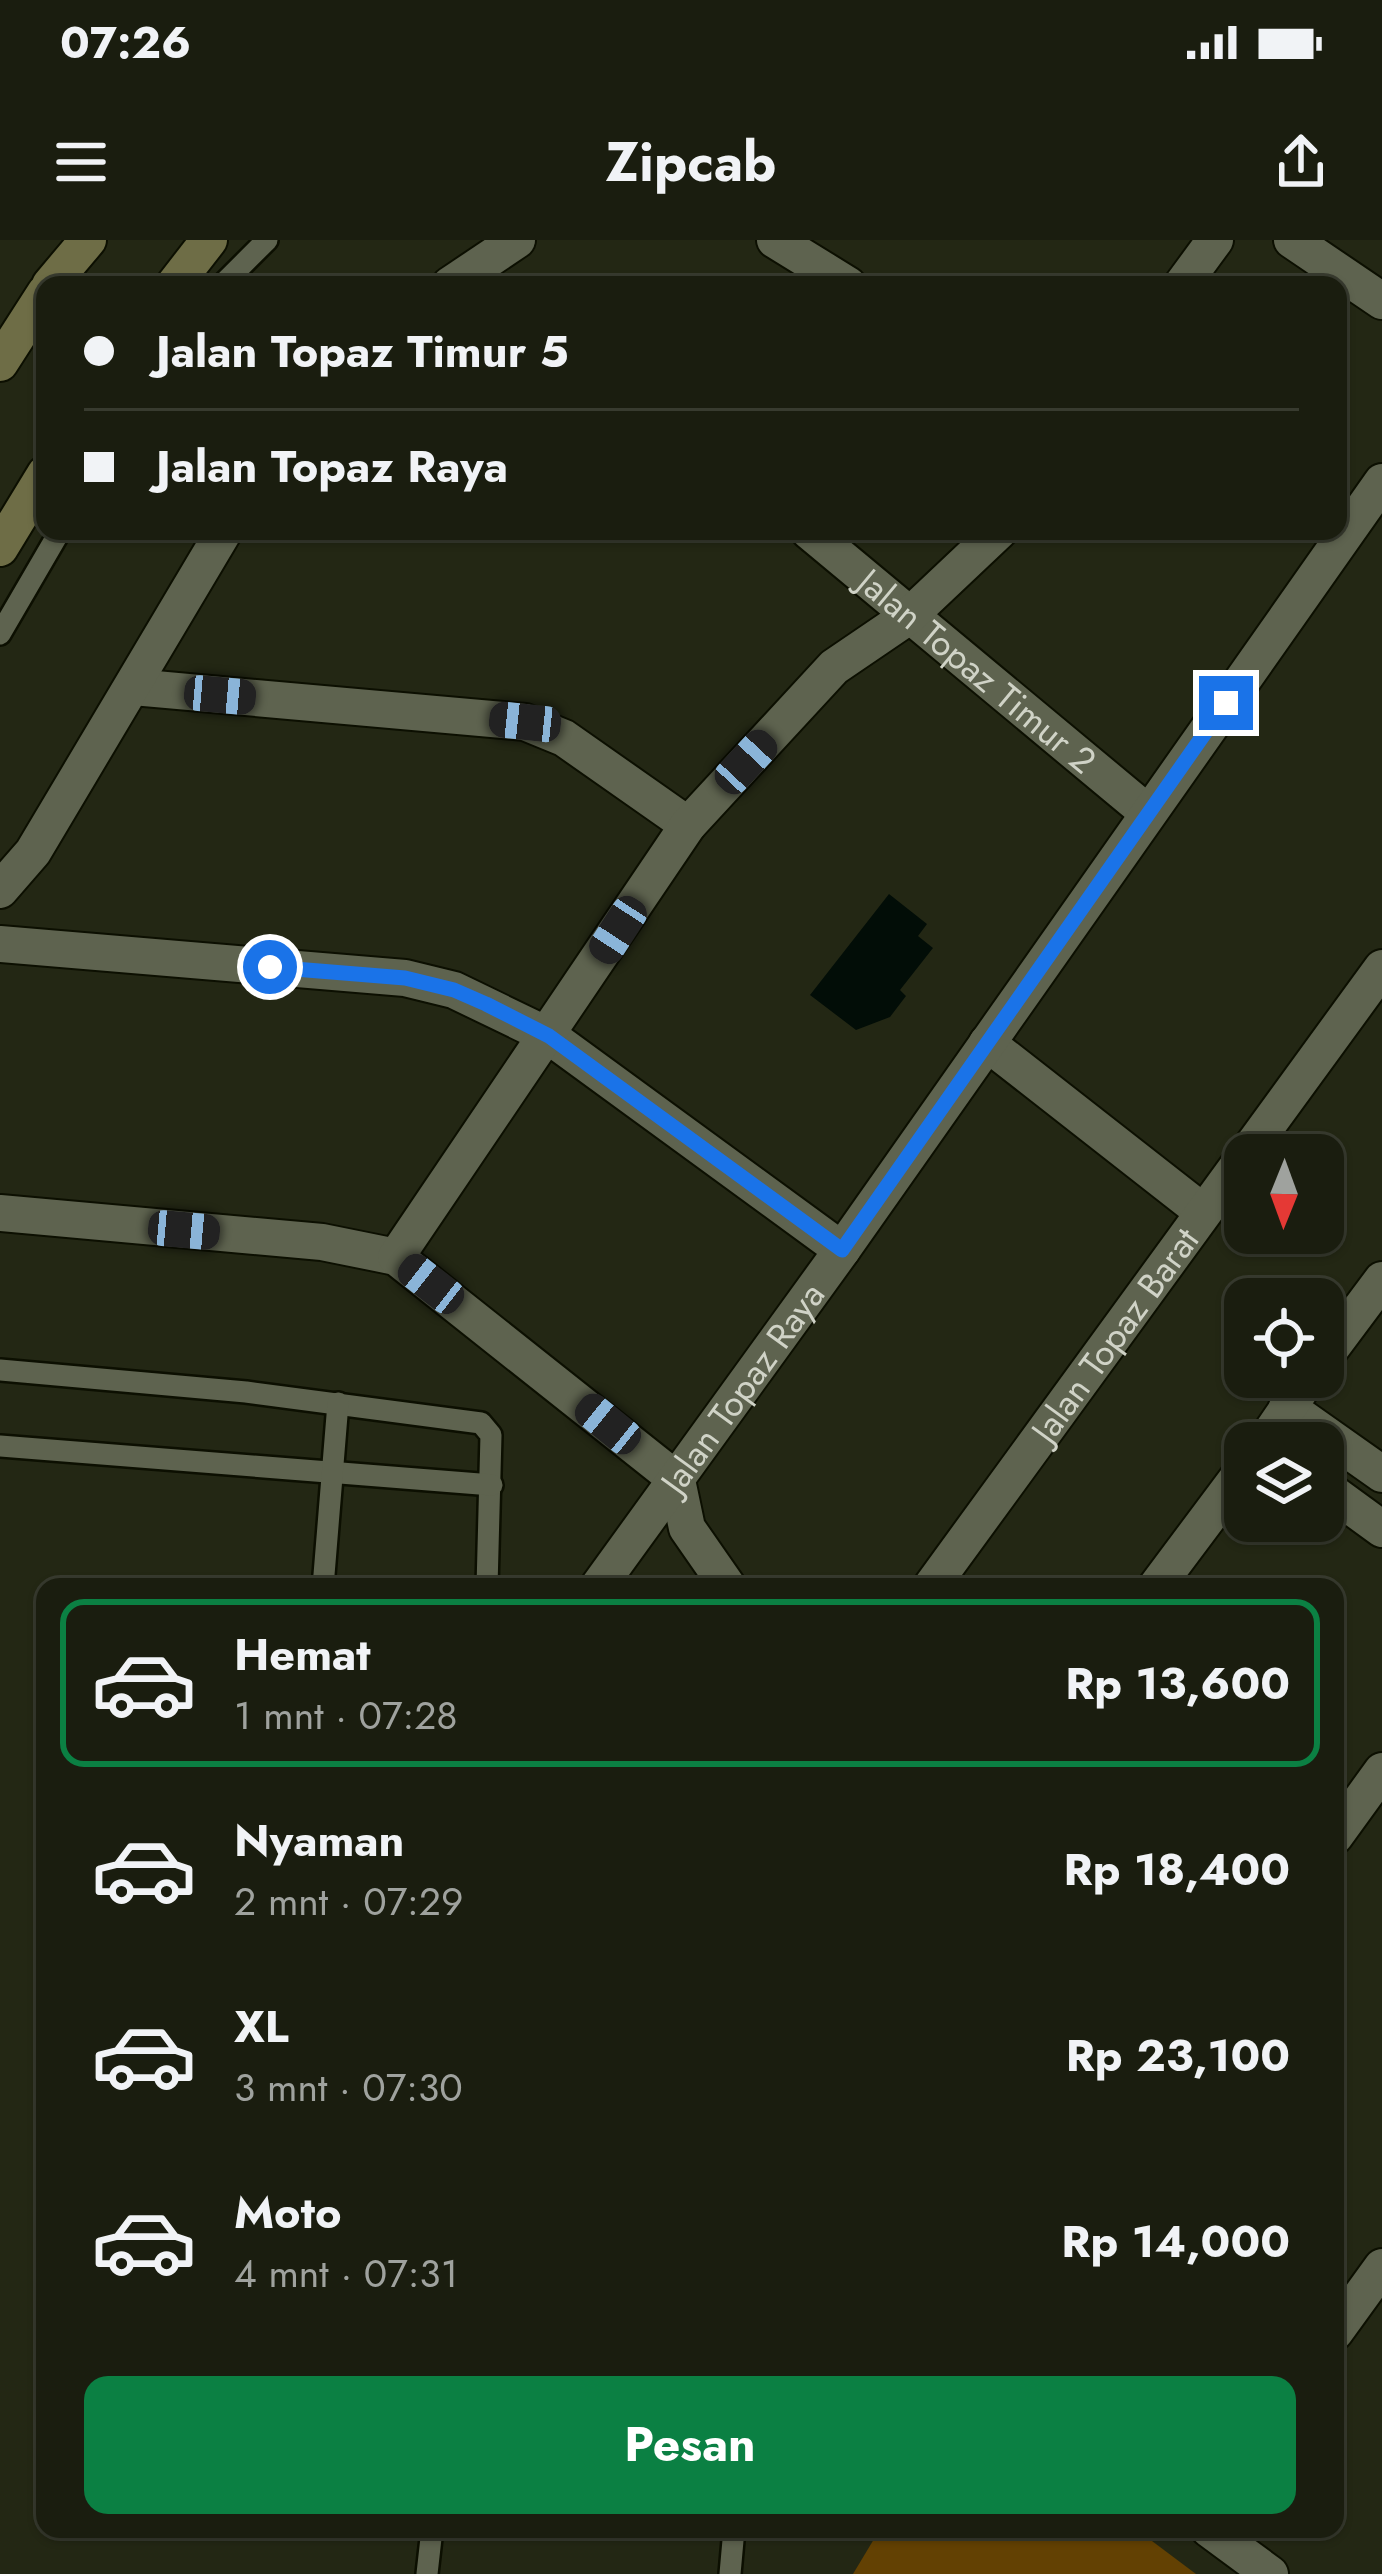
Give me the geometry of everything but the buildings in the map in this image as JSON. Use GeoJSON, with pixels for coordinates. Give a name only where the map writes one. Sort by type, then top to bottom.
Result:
{"type":"FeatureCollection","features":[{"type":"Feature","properties":{"kind":"main road"},"geometry":{"type":"LineString","coordinates":[[58,276],[88,240]]}},
{"type":"Feature","properties":{"kind":"main road"},"geometry":{"type":"LineString","coordinates":[[181,276],[209,240]]}},
{"type":"Feature","properties":{"kind":"main road"},"geometry":{"type":"LineString","coordinates":[[0,363],[36,307]]}},
{"type":"Feature","properties":{"kind":"main road"},"geometry":{"type":"LineString","coordinates":[[0,553],[36,490]]}},
{"type":"Feature","properties":{"kind":"street"},"geometry":{"type":"LineString","coordinates":[[463,276],[517,240]]}},
{"type":"Feature","properties":{"kind":"street"},"geometry":{"type":"LineString","coordinates":[[775,240],[833,276]]}},
{"type":"Feature","properties":{"kind":"street"},"geometry":{"type":"LineString","coordinates":[[1189,276],[1215,240]]}},
{"type":"Feature","properties":{"kind":"street"},"geometry":{"type":"LineString","coordinates":[[1292,240],[1345,276]]}},
{"type":"Feature","properties":{"kind":"street"},"geometry":{"type":"LineString","coordinates":[[1347,277],[1382,301]]}},
{"type":"Feature","properties":{"kind":"street","name":"Jalan Topaz Raya"},"geometry":{"type":"LineString","coordinates":[[1347,532],[1382,482]]}},
{"type":"Feature","properties":{"kind":"street"},"geometry":{"type":"LineString","coordinates":[[0,890],[33,852],[219,540]]}},
{"type":"Feature","properties":{"kind":"street","name":"Jalan Topaz Timur 2"},"geometry":{"type":"LineString","coordinates":[[821,540],[1148,813]]}},
{"type":"Feature","properties":{"kind":"street"},"geometry":{"type":"LineString","coordinates":[[396,1257],[688,825],[834,667],[909,616],[989,540]]}},
{"type":"Feature","properties":{"kind":"street","name":"Jalan Topaz Raya"},"geometry":{"type":"LineString","coordinates":[[605,1578],[842,1250],[1341,540]]}},
{"type":"Feature","properties":{"kind":"street"},"geometry":{"type":"LineString","coordinates":[[133,687],[525,722],[564,738],[688,825]]}},
{"type":"Feature","properties":{"kind":"street"},"geometry":{"type":"LineString","coordinates":[[0,944],[405,978],[454,990],[549,1036],[842,1250]]}},
{"type":"Feature","properties":{"kind":"street","name":"Jalan Topaz Barat"},"geometry":{"type":"LineString","coordinates":[[938,1578],[1382,968]]}},
{"type":"Feature","properties":{"kind":"street"},"geometry":{"type":"LineString","coordinates":[[987,1043],[1203,1212]]}},
{"type":"Feature","properties":{"kind":"street"},"geometry":{"type":"LineString","coordinates":[[0,1213],[322,1242],[396,1257],[677,1480],[687,1528],[722,1578]]}},
{"type":"Feature","properties":{"kind":"street"},"geometry":{"type":"LineString","coordinates":[[1344,1330],[1382,1280]]}},
{"type":"Feature","properties":{"kind":"street"},"geometry":{"type":"LineString","coordinates":[[1277,1422],[1294,1398]]}},
{"type":"Feature","properties":{"kind":"street"},"geometry":{"type":"LineString","coordinates":[[1287,1407],[1382,1474]]}},
{"type":"Feature","properties":{"kind":"street"},"geometry":{"type":"LineString","coordinates":[[1163,1578],[1224,1496]]}},
{"type":"Feature","properties":{"kind":"street"},"geometry":{"type":"LineString","coordinates":[[1344,1501],[1382,1529]]}},
{"type":"Feature","properties":{"kind":"street"},"geometry":{"type":"LineString","coordinates":[[1344,1824],[1382,1771]]}},
{"type":"Feature","properties":{"kind":"street"},"geometry":{"type":"LineString","coordinates":[[1344,2320],[1382,2267]]}},
{"type":"Feature","properties":{"kind":"street"},"geometry":{"type":"LineString","coordinates":[[1221,2538],[1270,2574]]}},
{"type":"Feature","properties":{"kind":"lane"},"geometry":{"type":"LineString","coordinates":[[230,276],[267,240]]}},
{"type":"Feature","properties":{"kind":"lane"},"geometry":{"type":"LineString","coordinates":[[0,634],[55,540]]}},
{"type":"Feature","properties":{"kind":"lane"},"geometry":{"type":"LineString","coordinates":[[0,553],[36,574]]}},
{"type":"Feature","properties":{"kind":"lane"},"geometry":{"type":"LineString","coordinates":[[0,1370],[338,1403],[485,1425],[491,1435],[492,1485],[487,1578]]}},
{"type":"Feature","properties":{"kind":"lane"},"geometry":{"type":"LineString","coordinates":[[324,1578],[338,1403]]}},
{"type":"Feature","properties":{"kind":"lane"},"geometry":{"type":"LineString","coordinates":[[0,1446],[492,1485]]}},
{"type":"Feature","properties":{"kind":"lane"},"geometry":{"type":"LineString","coordinates":[[427,2574],[431,2538]]}},
{"type":"Feature","properties":{"kind":"lane"},"geometry":{"type":"LineString","coordinates":[[730,2574],[733,2538]]}},
{"type":"Feature","properties":{"kind":"shaded area"},"geometry":{"type":"Polygon","coordinates":[[[889,894],[927,924],[918,936],[933,948],[900,990],[906,996],[890,1017],[856,1030],[810,995],[889,894]]]}},
{"type":"Feature","properties":{"kind":"shaded area"},"geometry":{"type":"Polygon","coordinates":[[[875,2538],[1148,2538],[1196,2574],[853,2574],[875,2538]]]}},
{"type":"Feature","properties":{"kind":"route"},"geometry":{"type":"LineString","coordinates":[[270,967],[405,978],[486,1004],[549,1036],[842,1250],[1226,703]]}}]}
